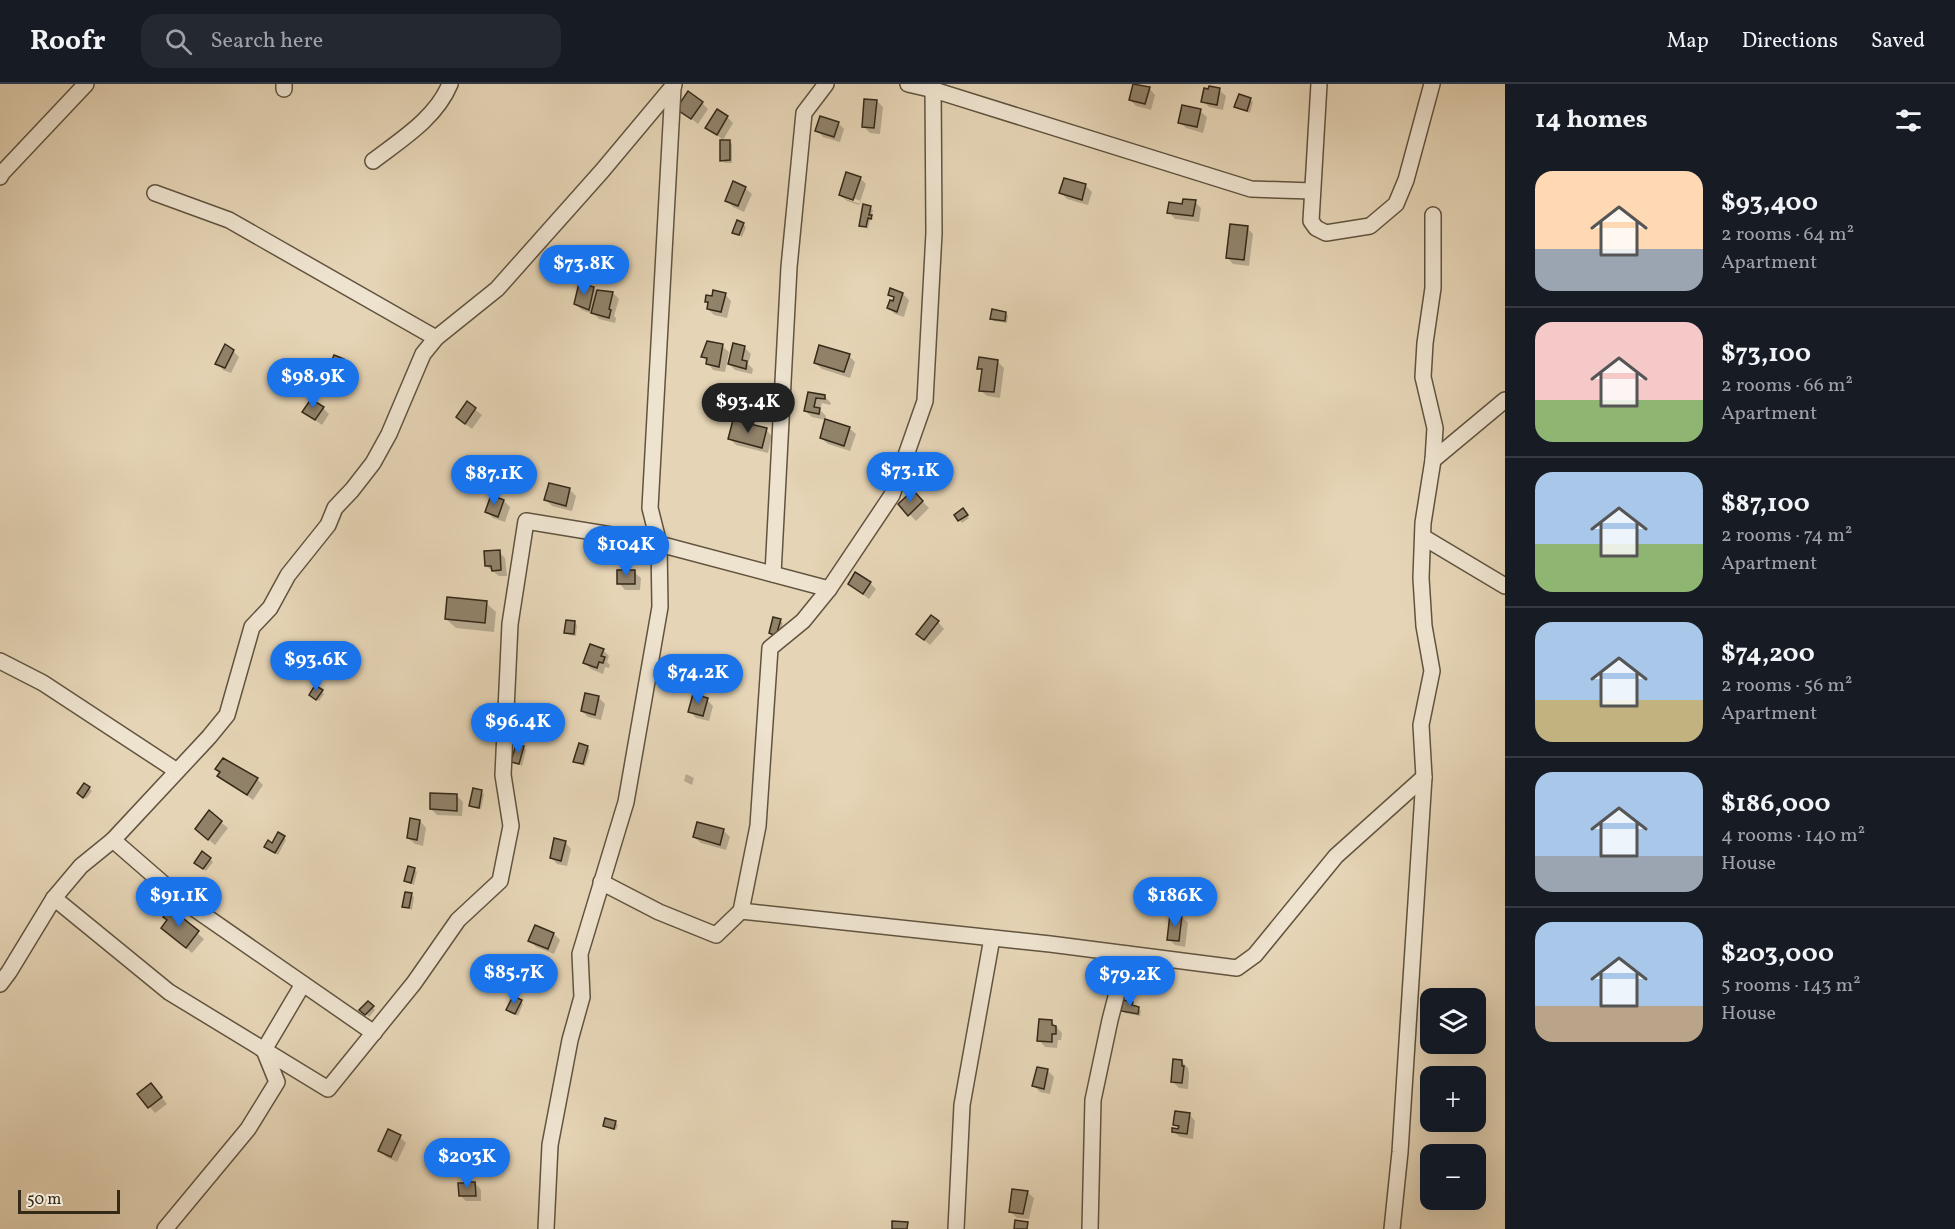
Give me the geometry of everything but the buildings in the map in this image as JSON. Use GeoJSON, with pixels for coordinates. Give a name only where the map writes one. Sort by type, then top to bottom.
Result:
{"type":"FeatureCollection","features":[{"type":"Feature","properties":{"kind":"street"},"geometry":{"type":"LineString","coordinates":[[0,177],[2,172],[86,84]]}},
{"type":"Feature","properties":{"kind":"street"},"geometry":{"type":"LineString","coordinates":[[374,161],[411,133],[443,100],[450,84]]}},
{"type":"Feature","properties":{"kind":"street"},"geometry":{"type":"LineString","coordinates":[[773,574],[789,267],[804,114],[826,84]]}},
{"type":"Feature","properties":{"kind":"street"},"geometry":{"type":"LineString","coordinates":[[908,84],[934,87],[1251,189],[1312,191]]}},
{"type":"Feature","properties":{"kind":"street"},"geometry":{"type":"LineString","coordinates":[[1319,84],[1311,221],[1316,228],[1326,232],[1370,226],[1396,204],[1406,180],[1432,84]]}},
{"type":"Feature","properties":{"kind":"street"},"geometry":{"type":"LineString","coordinates":[[0,984],[54,898],[81,866],[113,840],[227,715],[252,627],[270,608],[288,575],[328,525],[335,508],[373,463],[389,434],[423,354],[436,338],[497,289],[674,86]]}},
{"type":"Feature","properties":{"kind":"street"},"geometry":{"type":"LineString","coordinates":[[546,1229],[550,1145],[570,1040],[582,997],[580,954],[626,802],[660,607],[659,544],[650,508],[674,86]]}},
{"type":"Feature","properties":{"kind":"street"},"geometry":{"type":"LineString","coordinates":[[601,882],[659,912],[716,935],[741,911],[758,826],[770,648],[803,621],[829,589],[892,495],[925,401],[933,233],[934,87]]}},
{"type":"Feature","properties":{"kind":"street"},"geometry":{"type":"LineString","coordinates":[[155,193],[230,220],[436,338]]}},
{"type":"Feature","properties":{"kind":"street"},"geometry":{"type":"LineString","coordinates":[[1392,1229],[1400,1152],[1424,777],[1421,725],[1432,671],[1424,626],[1420,578],[1435,429],[1423,377],[1432,288],[1434,215]]}},
{"type":"Feature","properties":{"kind":"street"},"geometry":{"type":"LineString","coordinates":[[1433,460],[1505,400]]}},
{"type":"Feature","properties":{"kind":"street"},"geometry":{"type":"LineString","coordinates":[[54,898],[169,992],[327,1089],[414,983],[458,920],[500,881],[511,826],[503,775],[510,624],[526,521],[659,544],[829,589]]}},
{"type":"Feature","properties":{"kind":"street"},"geometry":{"type":"LineString","coordinates":[[1423,537],[1505,586]]}},
{"type":"Feature","properties":{"kind":"street"},"geometry":{"type":"LineString","coordinates":[[0,661],[43,683],[177,771]]}},
{"type":"Feature","properties":{"kind":"street"},"geometry":{"type":"LineString","coordinates":[[741,911],[992,938],[1237,968],[1255,955],[1335,856],[1424,777]]}},
{"type":"Feature","properties":{"kind":"street"},"geometry":{"type":"LineString","coordinates":[[113,840],[182,900],[374,1033]]}},
{"type":"Feature","properties":{"kind":"street"},"geometry":{"type":"LineString","coordinates":[[956,1229],[962,1105],[992,938]]}},
{"type":"Feature","properties":{"kind":"street"},"geometry":{"type":"LineString","coordinates":[[1090,1229],[1093,1100],[1127,954]]}},
{"type":"Feature","properties":{"kind":"street"},"geometry":{"type":"LineString","coordinates":[[264,1050],[303,984]]}},
{"type":"Feature","properties":{"kind":"street"},"geometry":{"type":"LineString","coordinates":[[165,1229],[248,1129],[277,1082],[264,1050]]}}]}
